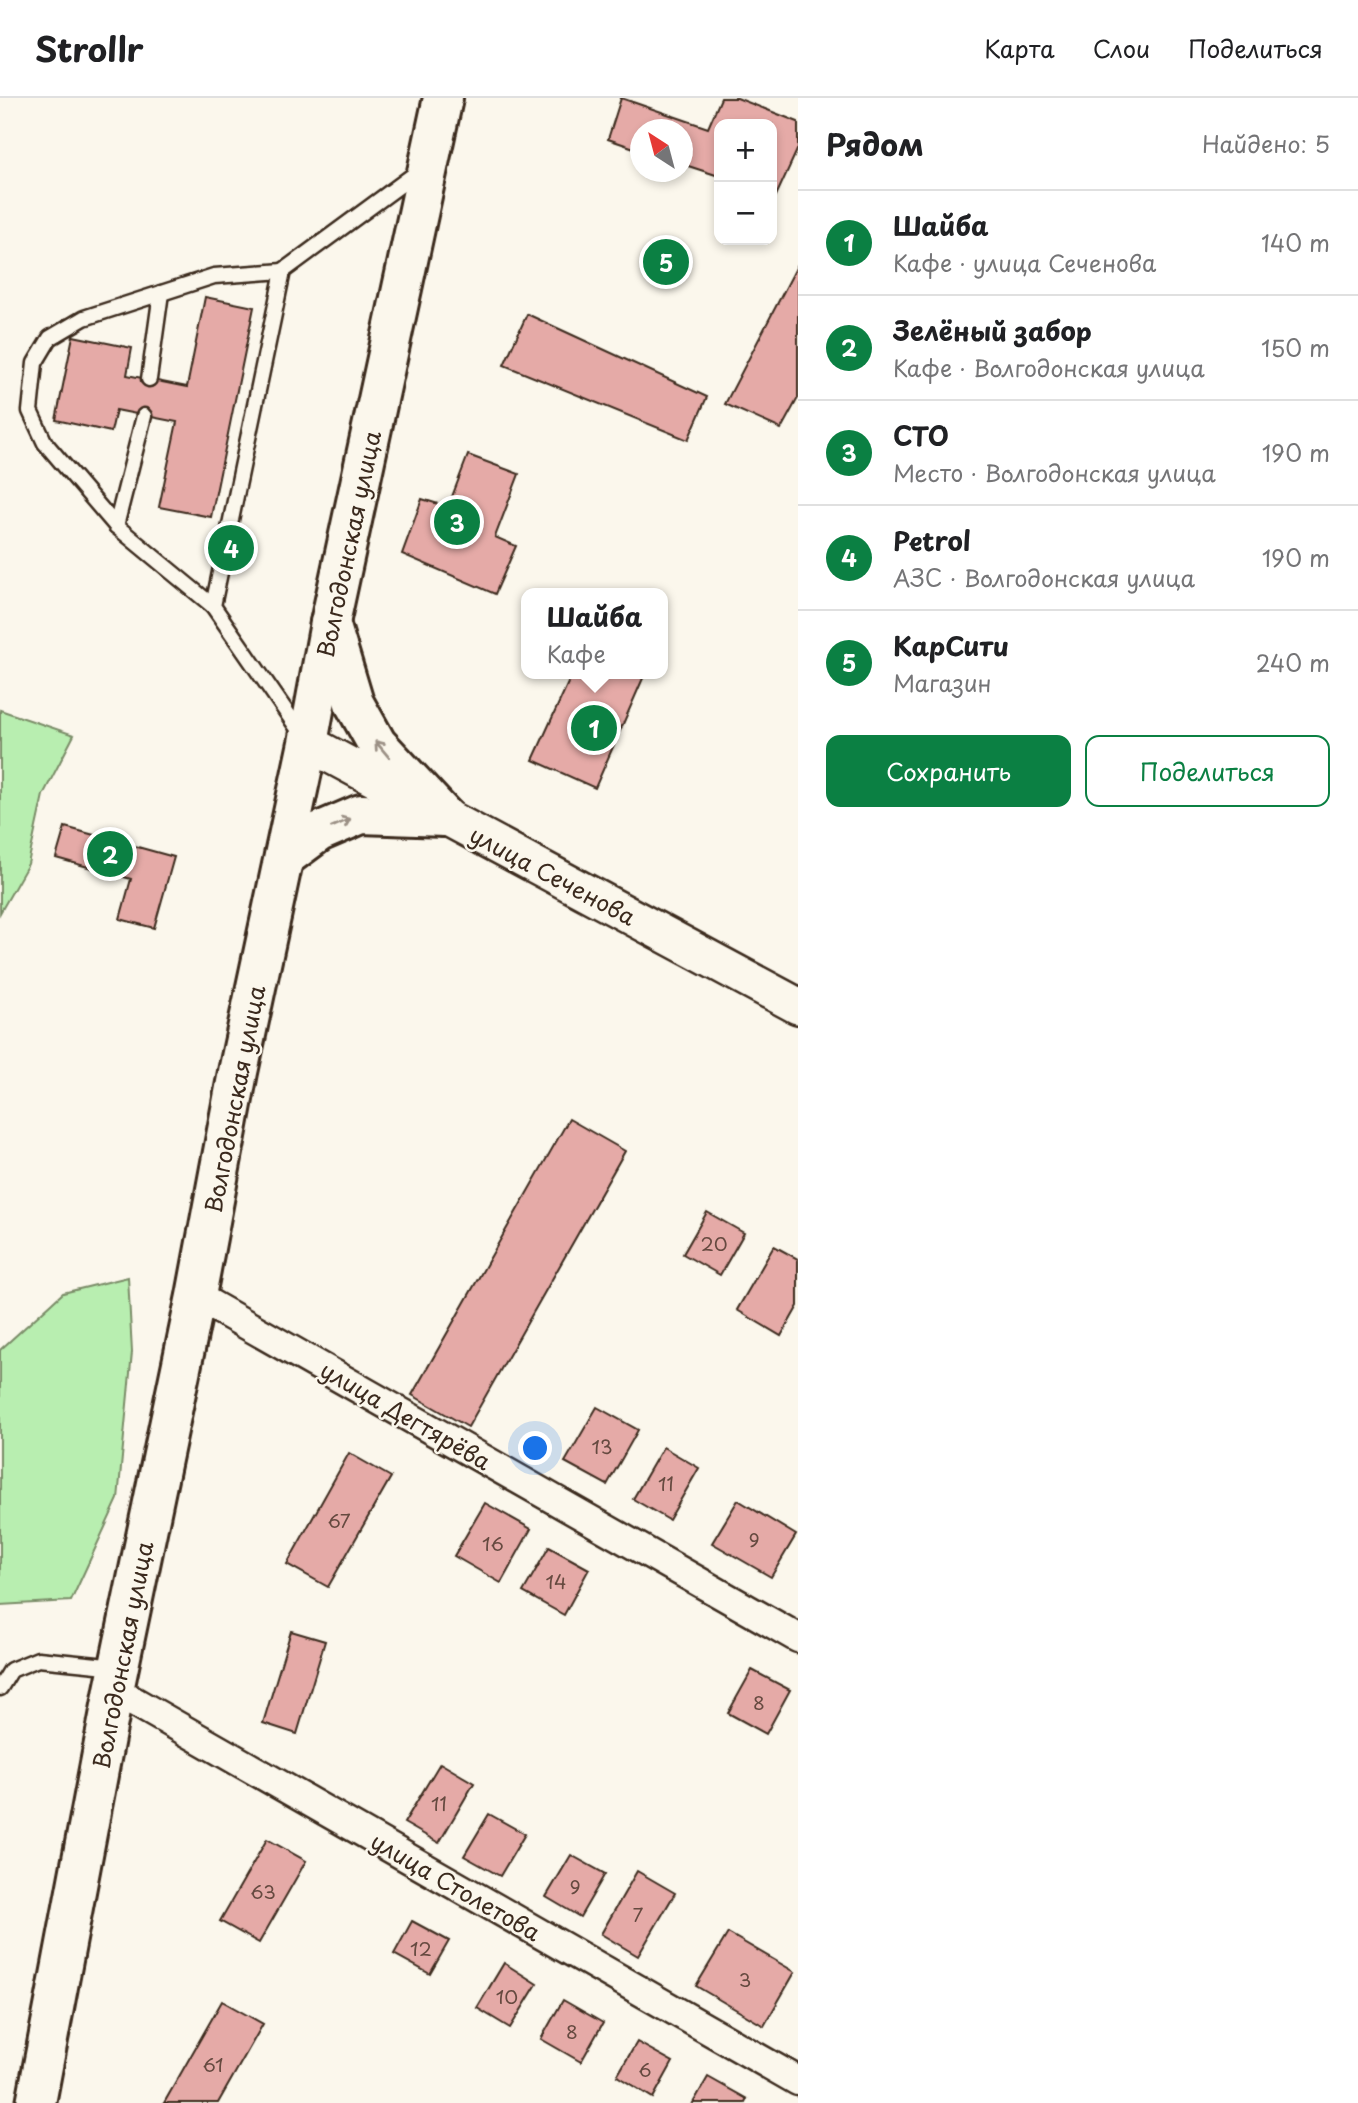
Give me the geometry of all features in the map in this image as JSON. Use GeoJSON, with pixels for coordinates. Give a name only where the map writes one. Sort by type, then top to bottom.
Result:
{"type":"FeatureCollection","features":[{"type":"Feature","properties":{"kind":"main road","name":"Волгодонская улица"},"geometry":{"type":"LineString","coordinates":[[38,2102],[116,1679],[196,1296],[238,1072],[308,743],[330,623],[443,98]]}},
{"type":"Feature","properties":{"kind":"main road"},"geometry":{"type":"LineString","coordinates":[[330,623],[354,703],[377,744],[445,817]]}},
{"type":"Feature","properties":{"kind":"main road"},"geometry":{"type":"LineString","coordinates":[[284,858],[319,832],[361,814],[445,817]]}},
{"type":"Feature","properties":{"kind":"street","name":"улица Сеченова"},"geometry":{"type":"LineString","coordinates":[[308,743],[798,1006]]}},
{"type":"Feature","properties":{"kind":"street","name":"улица Дегтярёва"},"geometry":{"type":"LineString","coordinates":[[196,1296],[798,1638]]}},
{"type":"Feature","properties":{"kind":"street","name":"улица Столетова"},"geometry":{"type":"LineString","coordinates":[[116,1679],[798,2081]]}},
{"type":"Feature","properties":{"kind":"lane"},"geometry":{"type":"LineString","coordinates":[[308,743],[213,606],[116,526],[45,443],[30,411],[35,363],[50,338],[84,318],[214,276],[283,271],[429,164]]}},
{"type":"Feature","properties":{"kind":"lane"},"geometry":{"type":"LineString","coordinates":[[213,606],[283,271]]}},
{"type":"Feature","properties":{"kind":"lane"},"geometry":{"type":"LineString","coordinates":[[149,379],[161,293]]}},
{"type":"Feature","properties":{"kind":"lane"},"geometry":{"type":"LineString","coordinates":[[116,526],[144,415]]}},
{"type":"Feature","properties":{"kind":"lane"},"geometry":{"type":"LineString","coordinates":[[0,1688],[11,1670],[38,1659],[116,1679]]}},
{"type":"Feature","properties":{"kind":"green space"},"geometry":{"type":"Polygon","coordinates":[[[0,710],[74,735],[43,795],[28,864],[0,913],[0,710]]]}},
{"type":"Feature","properties":{"kind":"green space"},"geometry":{"type":"Polygon","coordinates":[[[128,1277],[132,1352],[118,1499],[71,1601],[0,1605],[0,1350],[63,1293],[128,1277]]]}},
{"type":"Feature","properties":{"kind":"building"},"geometry":{"type":"Polygon","coordinates":[[[621,98],[682,119],[630,119],[630,147],[608,139],[621,98]]]}},
{"type":"Feature","properties":{"kind":"building"},"geometry":{"type":"Polygon","coordinates":[[[721,98],[737,98],[798,122],[798,148],[777,194],[777,119],[714,119],[714,174],[693,168],[693,123],[708,128],[721,98]]]}},
{"type":"Feature","properties":{"kind":"building"},"geometry":{"type":"Polygon","coordinates":[[[798,264],[798,398],[781,429],[725,404],[798,264]]]}},
{"type":"Feature","properties":{"kind":"building"},"geometry":{"type":"Polygon","coordinates":[[[205,297],[254,307],[211,517],[159,507],[177,422],[116,410],[111,432],[56,420],[73,336],[132,348],[127,375],[187,387],[205,297]]]}},
{"type":"Feature","properties":{"kind":"building"},"geometry":{"type":"Polygon","coordinates":[[[527,314],[707,397],[688,440],[504,365],[527,314]]]}},
{"type":"Feature","properties":{"kind":"building"},"geometry":{"type":"Polygon","coordinates":[[[468,455],[519,474],[495,537],[516,546],[495,594],[402,554],[422,499],[448,507],[468,455]]]}},
{"type":"Feature","properties":{"kind":"building"},"geometry":{"type":"Polygon","coordinates":[[[570,679],[643,679],[595,788],[533,760],[570,679]]]}},
{"type":"Feature","properties":{"kind":"building"},"geometry":{"type":"Polygon","coordinates":[[[65,827],[174,857],[154,928],[120,919],[131,879],[56,858],[65,827]]]}},
{"type":"Feature","properties":{"kind":"building"},"geometry":{"type":"Polygon","coordinates":[[[569,1119],[625,1151],[468,1427],[412,1395],[569,1119]]]}},
{"type":"Feature","properties":{"kind":"building"},"geometry":{"type":"Polygon","coordinates":[[[707,1212],[744,1233],[720,1275],[683,1254],[707,1212]]]}},
{"type":"Feature","properties":{"kind":"building"},"geometry":{"type":"Polygon","coordinates":[[[774,1246],[798,1259],[798,1306],[781,1336],[737,1310],[774,1246]]]}},
{"type":"Feature","properties":{"kind":"building"},"geometry":{"type":"Polygon","coordinates":[[[597,1407],[638,1430],[607,1485],[565,1462],[597,1407]]]}},
{"type":"Feature","properties":{"kind":"building"},"geometry":{"type":"Polygon","coordinates":[[[663,1447],[699,1468],[669,1520],[633,1499],[663,1447]]]}},
{"type":"Feature","properties":{"kind":"building"},"geometry":{"type":"Polygon","coordinates":[[[349,1453],[391,1477],[328,1587],[287,1564],[349,1453]]]}},
{"type":"Feature","properties":{"kind":"building"},"geometry":{"type":"Polygon","coordinates":[[[738,1500],[796,1535],[771,1577],[712,1543],[738,1500]]]}},
{"type":"Feature","properties":{"kind":"building"},"geometry":{"type":"Polygon","coordinates":[[[485,1503],[531,1529],[501,1583],[454,1556],[485,1503]]]}},
{"type":"Feature","properties":{"kind":"building"},"geometry":{"type":"Polygon","coordinates":[[[549,1547],[589,1569],[564,1615],[523,1592],[549,1547]]]}},
{"type":"Feature","properties":{"kind":"building"},"geometry":{"type":"Polygon","coordinates":[[[291,1631],[325,1641],[297,1734],[263,1723],[291,1631]]]}},
{"type":"Feature","properties":{"kind":"building"},"geometry":{"type":"Polygon","coordinates":[[[752,1670],[790,1690],[766,1734],[728,1713],[752,1670]]]}},
{"type":"Feature","properties":{"kind":"building"},"geometry":{"type":"Polygon","coordinates":[[[440,1763],[474,1783],[439,1843],[404,1823],[440,1763]]]}},
{"type":"Feature","properties":{"kind":"building"},"geometry":{"type":"Polygon","coordinates":[[[489,1814],[525,1834],[500,1876],[464,1856],[489,1814]]]}},
{"type":"Feature","properties":{"kind":"building"},"geometry":{"type":"Polygon","coordinates":[[[267,1839],[306,1861],[259,1943],[220,1921],[267,1839]]]}},
{"type":"Feature","properties":{"kind":"building"},"geometry":{"type":"Polygon","coordinates":[[[571,1855],[605,1874],[580,1917],[546,1897],[571,1855]]]}},
{"type":"Feature","properties":{"kind":"building"},"geometry":{"type":"Polygon","coordinates":[[[637,1871],[675,1893],[638,1956],[601,1934],[637,1871]]]}},
{"type":"Feature","properties":{"kind":"building"},"geometry":{"type":"Polygon","coordinates":[[[412,1921],[449,1941],[430,1974],[394,1954],[412,1921]]]}},
{"type":"Feature","properties":{"kind":"building"},"geometry":{"type":"Polygon","coordinates":[[[728,1933],[795,1972],[764,2026],[696,1986],[728,1933]]]}},
{"type":"Feature","properties":{"kind":"building"},"geometry":{"type":"Polygon","coordinates":[[[504,1963],[537,1984],[510,2028],[477,2008],[504,1963]]]}},
{"type":"Feature","properties":{"kind":"building"},"geometry":{"type":"Polygon","coordinates":[[[563,2000],[603,2023],[581,2062],[541,2039],[563,2000]]]}},
{"type":"Feature","properties":{"kind":"building"},"geometry":{"type":"Polygon","coordinates":[[[222,2001],[263,2024],[218,2103],[164,2103],[222,2001]]]}},
{"type":"Feature","properties":{"kind":"building"},"geometry":{"type":"Polygon","coordinates":[[[637,2042],[673,2062],[653,2098],[617,2076],[637,2042]]]}},
{"type":"Feature","properties":{"kind":"building"},"geometry":{"type":"Polygon","coordinates":[[[708,2077],[747,2099],[745,2103],[693,2103],[708,2077]]]}},
{"type":"Feature","properties":{"kind":"place","name":"КарСити"},"geometry":{"type":"Point","coordinates":[666,262]}},
{"type":"Feature","properties":{"kind":"place","name":"СТО"},"geometry":{"type":"Point","coordinates":[457,522]}},
{"type":"Feature","properties":{"kind":"place","name":"Petrol"},"geometry":{"type":"Point","coordinates":[231,548]}},
{"type":"Feature","properties":{"kind":"place","name":"Шайба"},"geometry":{"type":"Point","coordinates":[594,728]}},
{"type":"Feature","properties":{"kind":"place","name":"Зелёный забор"},"geometry":{"type":"Point","coordinates":[110,854]}}]}
